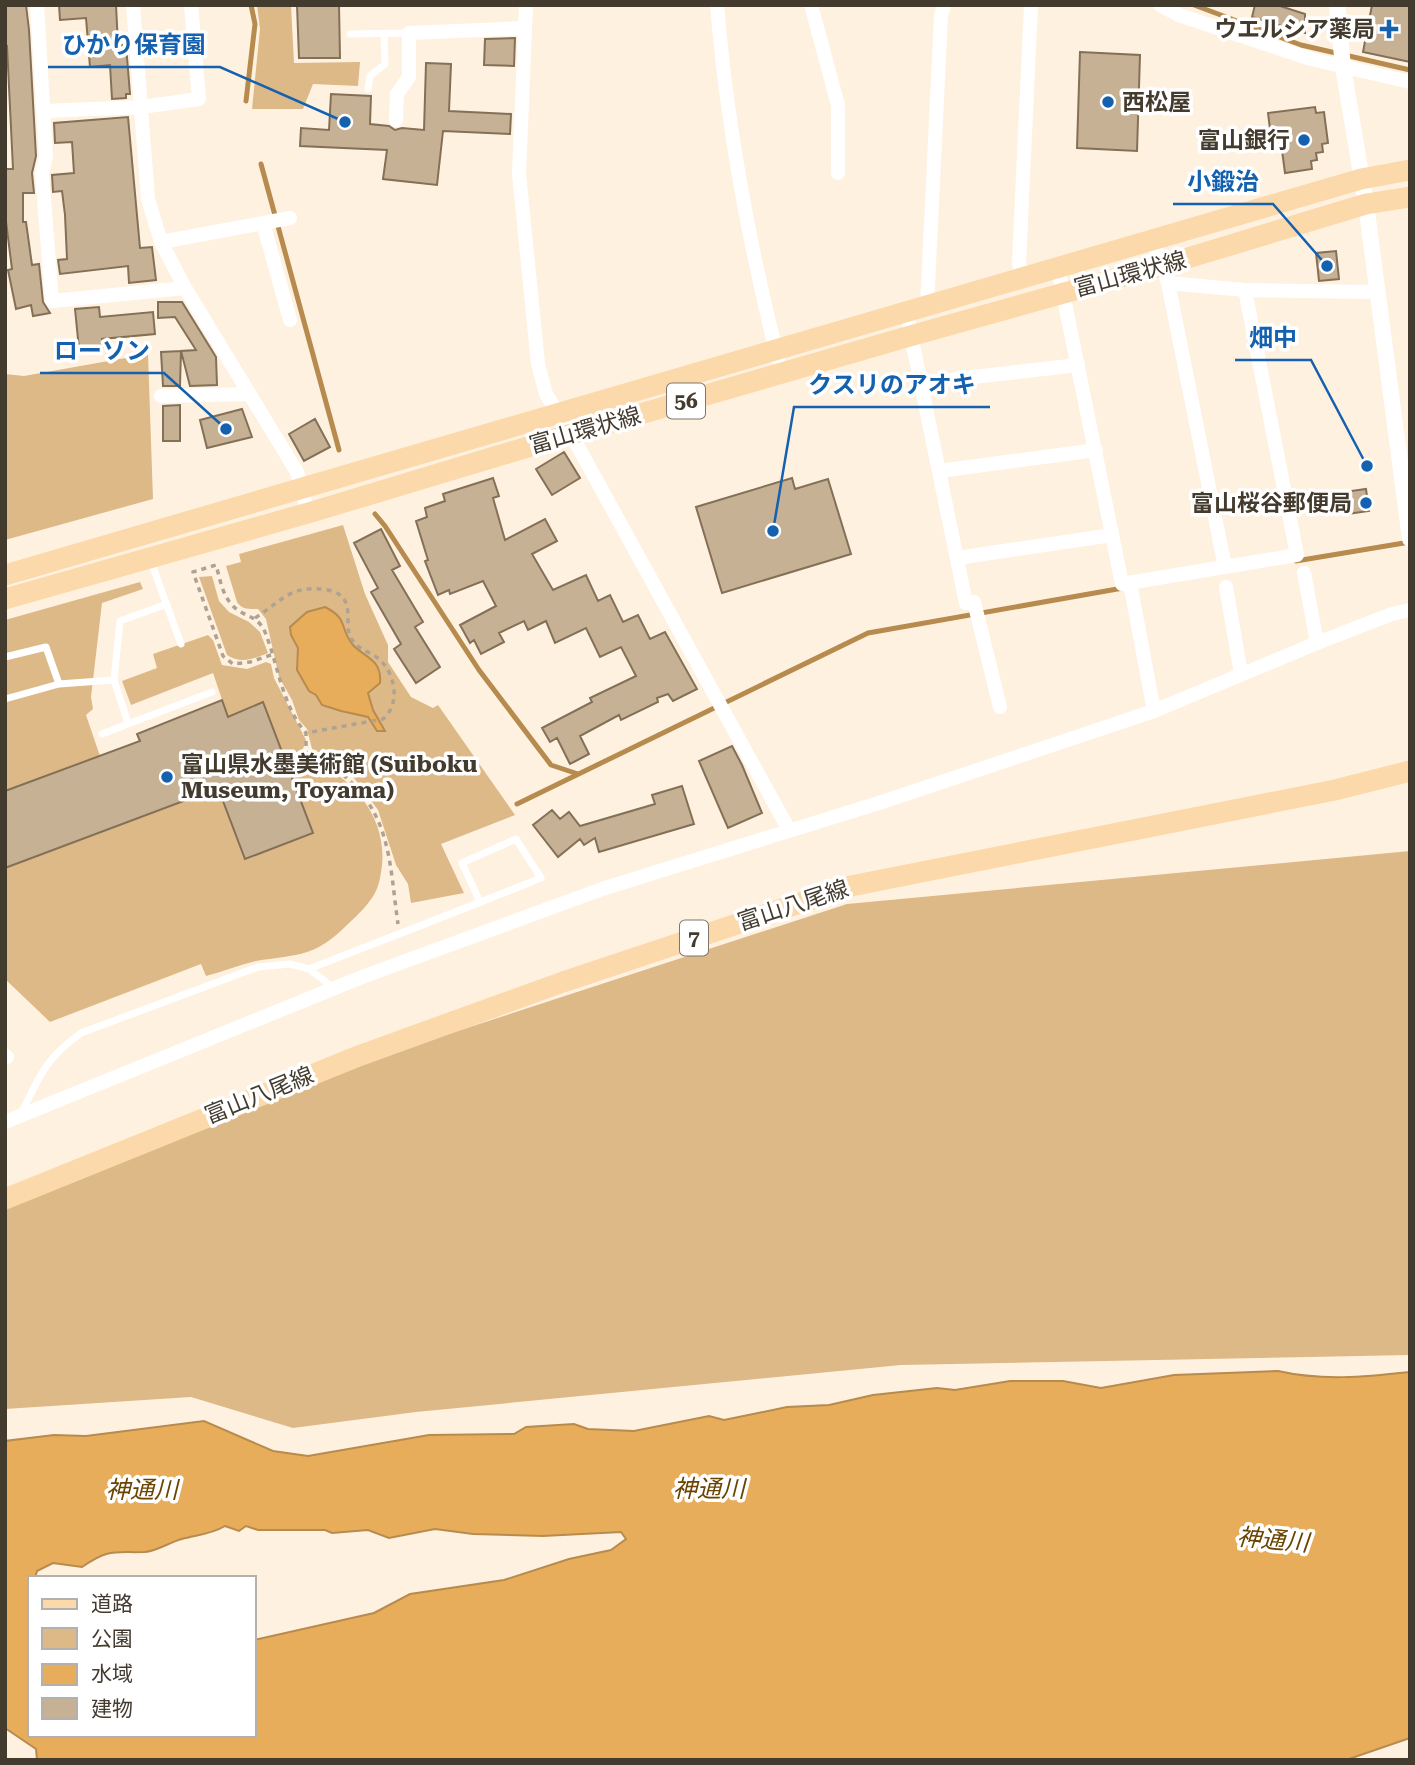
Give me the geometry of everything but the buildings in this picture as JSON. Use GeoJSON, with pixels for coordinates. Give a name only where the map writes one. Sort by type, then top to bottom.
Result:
{"type":"FeatureCollection","features":[{"type":"Feature","properties":{"kind":"main road"},"geometry":{"type":"LineString","coordinates":[[1361,179],[1410,170]]}},
{"type":"Feature","properties":{"kind":"main road","name":"富山環状線"},"geometry":{"type":"LineString","coordinates":[[5,575],[1361,179]]}},
{"type":"Feature","properties":{"kind":"main road"},"geometry":{"type":"LineString","coordinates":[[1366,204],[1410,197]]}},
{"type":"Feature","properties":{"kind":"main road","name":"富山環状線"},"geometry":{"type":"LineString","coordinates":[[5,598],[308,513],[1064,292],[1164,275],[1366,204]]}},
{"type":"Feature","properties":{"kind":"main road","name":"富山八尾線"},"geometry":{"type":"LineString","coordinates":[[5,1199],[361,1055],[563,982],[851,886],[1335,790],[1410,771]]}},
{"type":"Feature","properties":{"kind":"street"},"geometry":{"type":"LineString","coordinates":[[37,5],[46,157],[42,173],[52,301],[186,288]]}},
{"type":"Feature","properties":{"kind":"street"},"geometry":{"type":"LineString","coordinates":[[133,5],[148,199],[161,242],[297,472],[308,513]]}},
{"type":"Feature","properties":{"kind":"street"},"geometry":{"type":"LineString","coordinates":[[44,111],[141,107],[200,99],[191,5]]}},
{"type":"Feature","properties":{"kind":"street"},"geometry":{"type":"LineString","coordinates":[[526,5],[519,174],[538,364],[546,394],[572,434],[789,830]]}},
{"type":"Feature","properties":{"kind":"street"},"geometry":{"type":"LineString","coordinates":[[717,5],[722,74],[743,210],[781,374]]}},
{"type":"Feature","properties":{"kind":"street"},"geometry":{"type":"LineString","coordinates":[[811,5],[838,105],[838,173]]}},
{"type":"Feature","properties":{"kind":"street"},"geometry":{"type":"LineString","coordinates":[[927,306],[940,30],[944,5]]}},
{"type":"Feature","properties":{"kind":"street"},"geometry":{"type":"LineString","coordinates":[[1022,279],[1019,263],[1031,5]]}},
{"type":"Feature","properties":{"kind":"street"},"geometry":{"type":"LineString","coordinates":[[1160,5],[1179,15],[1311,59],[1410,82]]}},
{"type":"Feature","properties":{"kind":"street"},"geometry":{"type":"LineString","coordinates":[[1337,5],[1343,66],[1366,204],[1408,524]]}},
{"type":"Feature","properties":{"kind":"street"},"geometry":{"type":"LineString","coordinates":[[396,120],[397,94],[409,78],[409,33],[525,29]]}},
{"type":"Feature","properties":{"kind":"street"},"geometry":{"type":"LineString","coordinates":[[161,242],[277,220],[290,320]]}},
{"type":"Feature","properties":{"kind":"street"},"geometry":{"type":"LineString","coordinates":[[1153,241],[1164,275],[1225,567]]}},
{"type":"Feature","properties":{"kind":"street"},"geometry":{"type":"LineString","coordinates":[[1058,269],[1122,584],[1131,589],[1225,567],[1297,555],[1245,290]]}},
{"type":"Feature","properties":{"kind":"street"},"geometry":{"type":"LineString","coordinates":[[1164,275],[1245,290],[1377,292]]}},
{"type":"Feature","properties":{"kind":"street"},"geometry":{"type":"LineString","coordinates":[[906,311],[966,603],[974,602],[1000,707]]}},
{"type":"Feature","properties":{"kind":"street"},"geometry":{"type":"LineString","coordinates":[[921,383],[1078,365]]}},
{"type":"Feature","properties":{"kind":"street"},"geometry":{"type":"LineString","coordinates":[[161,396],[250,394]]}},
{"type":"Feature","properties":{"kind":"street"},"geometry":{"type":"LineString","coordinates":[[939,471],[1096,450]]}},
{"type":"Feature","properties":{"kind":"street"},"geometry":{"type":"LineString","coordinates":[[957,558],[1112,535]]}},
{"type":"Feature","properties":{"kind":"street"},"geometry":{"type":"LineString","coordinates":[[1304,573],[1317,643]]}},
{"type":"Feature","properties":{"kind":"street"},"geometry":{"type":"LineString","coordinates":[[1226,587],[1241,674]]}},
{"type":"Feature","properties":{"kind":"street"},"geometry":{"type":"LineString","coordinates":[[1131,589],[1154,711]]}},
{"type":"Feature","properties":{"kind":"street"},"geometry":{"type":"LineString","coordinates":[[5,1122],[334,988],[602,889],[1154,711],[1317,643],[1392,614],[1410,610]]}},
{"type":"Feature","properties":{"kind":"lane"},"geometry":{"type":"LineString","coordinates":[[368,89],[370,76],[385,64],[384,33]]}},
{"type":"Feature","properties":{"kind":"lane"},"geometry":{"type":"LineString","coordinates":[[350,34],[409,33]]}},
{"type":"Feature","properties":{"kind":"lane"},"geometry":{"type":"LineString","coordinates":[[142,535],[181,643]]}},
{"type":"Feature","properties":{"kind":"lane"},"geometry":{"type":"LineString","coordinates":[[128,723],[114,680],[120,621],[167,604]]}},
{"type":"Feature","properties":{"kind":"lane"},"geometry":{"type":"LineString","coordinates":[[5,657],[46,647],[59,684]]}},
{"type":"Feature","properties":{"kind":"lane"},"geometry":{"type":"LineString","coordinates":[[5,699],[59,684],[114,680]]}},
{"type":"Feature","properties":{"kind":"lane"},"geometry":{"type":"LineString","coordinates":[[102,733],[212,692]]}},
{"type":"Feature","properties":{"kind":"lane"},"geometry":{"type":"LineString","coordinates":[[309,970],[541,878],[516,839],[461,863],[480,902]]}},
{"type":"Feature","properties":{"kind":"lane"},"geometry":{"type":"LineString","coordinates":[[20,1116],[41,1072],[59,1049],[81,1033],[258,967],[290,964],[309,970],[334,988]]}},
{"type":"Feature","properties":{"kind":"path"},"geometry":{"type":"LineString","coordinates":[[271,655],[233,664],[223,656],[193,572],[216,565],[224,593],[232,604],[240,612],[256,618],[264,630],[278,677],[298,724],[306,733],[306,754]]}},
{"type":"Feature","properties":{"kind":"path"},"geometry":{"type":"LineString","coordinates":[[256,618],[276,601],[304,588],[336,592],[346,602],[349,635],[357,647],[382,662],[389,673],[394,701],[393,708],[383,719],[306,733]]}},
{"type":"Feature","properties":{"kind":"path"},"geometry":{"type":"LineString","coordinates":[[289,760],[306,754],[323,760],[352,782],[367,799],[384,832],[399,933]]}},
{"type":"Feature","properties":{"kind":"green space"},"geometry":{"type":"Polygon","coordinates":[[[257,5],[291,5],[294,63],[360,62],[358,86],[313,84],[303,109],[252,109],[260,29],[257,5]]]}},
{"type":"Feature","properties":{"kind":"green space"},"geometry":{"type":"Polygon","coordinates":[[[148,354],[153,499],[5,540],[5,374],[24,376],[148,354]]]}},
{"type":"Feature","properties":{"kind":"green space"},"geometry":{"type":"Polygon","coordinates":[[[343,525],[365,594],[388,645],[388,662],[411,697],[433,708],[438,705],[515,815],[441,844],[464,893],[411,903],[408,884],[396,865],[378,810],[354,778],[312,749],[307,729],[299,720],[279,677],[266,619],[258,609],[244,608],[237,602],[226,566],[241,562],[239,554],[343,525]]]}},
{"type":"Feature","properties":{"kind":"green space"},"geometry":{"type":"Polygon","coordinates":[[[212,576],[219,601],[229,612],[249,622],[260,632],[268,653],[242,660],[227,655],[199,577],[212,576]]]}},
{"type":"Feature","properties":{"kind":"green space"},"geometry":{"type":"Polygon","coordinates":[[[140,582],[143,589],[102,603],[91,697],[93,709],[86,715],[100,756],[5,791],[5,620],[140,582]]]}},
{"type":"Feature","properties":{"kind":"green space"},"geometry":{"type":"Polygon","coordinates":[[[208,635],[213,640],[222,665],[247,669],[266,662],[271,664],[274,678],[306,740],[303,749],[284,758],[228,717],[213,673],[131,705],[122,681],[157,668],[153,654],[208,635]]]}},
{"type":"Feature","properties":{"kind":"green space"},"geometry":{"type":"Polygon","coordinates":[[[308,759],[338,775],[363,800],[379,830],[382,847],[381,874],[374,895],[329,941],[308,952],[252,962],[206,976],[201,964],[50,1022],[5,979],[5,868],[218,788],[245,859],[287,766],[308,759]]]}},
{"type":"Feature","properties":{"kind":"green space"},"geometry":{"type":"Polygon","coordinates":[[[1410,851],[1410,1355],[901,1365],[416,1412],[293,1428],[191,1397],[5,1409],[5,1209],[378,1057],[847,904],[1410,851]]]}},
{"type":"Feature","properties":{"kind":"water"},"geometry":{"type":"Polygon","coordinates":[[[325,607],[341,620],[353,645],[376,664],[380,683],[368,693],[373,710],[385,731],[377,731],[368,717],[322,705],[316,695],[309,691],[297,670],[298,648],[290,627],[307,612],[325,607]]]}},
{"type":"Feature","properties":{"kind":"water","name":"神通川"},"geometry":{"type":"Polygon","coordinates":[[[1278,1371],[1343,1377],[1410,1372],[1410,1738],[1346,1760],[37,1760],[36,1749],[5,1728],[5,1441],[54,1435],[86,1436],[204,1421],[273,1451],[308,1456],[429,1435],[514,1434],[526,1427],[574,1424],[588,1429],[634,1431],[709,1416],[724,1420],[787,1407],[829,1405],[873,1395],[937,1388],[955,1390],[1010,1381],[1063,1381],[1101,1388],[1174,1375],[1278,1371]]]}},
{"type":"Feature","properties":{"kind":"waterway"},"geometry":{"type":"LineString","coordinates":[[246,101],[255,24],[251,5]]}},
{"type":"Feature","properties":{"kind":"waterway"},"geometry":{"type":"LineString","coordinates":[[1194,5],[1301,45],[1410,70]]}},
{"type":"Feature","properties":{"kind":"waterway"},"geometry":{"type":"LineString","coordinates":[[261,164],[339,450]]}},
{"type":"Feature","properties":{"kind":"waterway"},"geometry":{"type":"LineString","coordinates":[[375,514],[479,670],[551,765],[578,774]]}},
{"type":"Feature","properties":{"kind":"waterway"},"geometry":{"type":"LineString","coordinates":[[1296,561],[1410,542]]}},
{"type":"Feature","properties":{"kind":"waterway"},"geometry":{"type":"LineString","coordinates":[[517,804],[868,633],[1123,588]]}},
{"type":"Feature","properties":{"kind":"place","name":"ウエルシア薬局"},"geometry":{"type":"Point","coordinates":[1389,29]}},
{"type":"Feature","properties":{"kind":"place","name":"西松屋"},"geometry":{"type":"Point","coordinates":[1108,102]}},
{"type":"Feature","properties":{"kind":"place","name":"ひかり保育園"},"geometry":{"type":"Point","coordinates":[345,122]}},
{"type":"Feature","properties":{"kind":"place","name":"富山銀行"},"geometry":{"type":"Point","coordinates":[1304,140]}},
{"type":"Feature","properties":{"kind":"place","name":"小鍛治"},"geometry":{"type":"Point","coordinates":[1327,266]}},
{"type":"Feature","properties":{"kind":"place","name":"ローソン"},"geometry":{"type":"Point","coordinates":[226,429]}},
{"type":"Feature","properties":{"kind":"place","name":"畑中"},"geometry":{"type":"Point","coordinates":[1367,466]}},
{"type":"Feature","properties":{"kind":"place","name":"富山桜谷郵便局"},"geometry":{"type":"Point","coordinates":[1366,503]}},
{"type":"Feature","properties":{"kind":"place","name":"クスリのアオキ"},"geometry":{"type":"Point","coordinates":[773,531]}},
{"type":"Feature","properties":{"kind":"place","name":"富山県水墨美術館 (Suiboku Museum, Toyama)"},"geometry":{"type":"Point","coordinates":[167,777]}}]}
